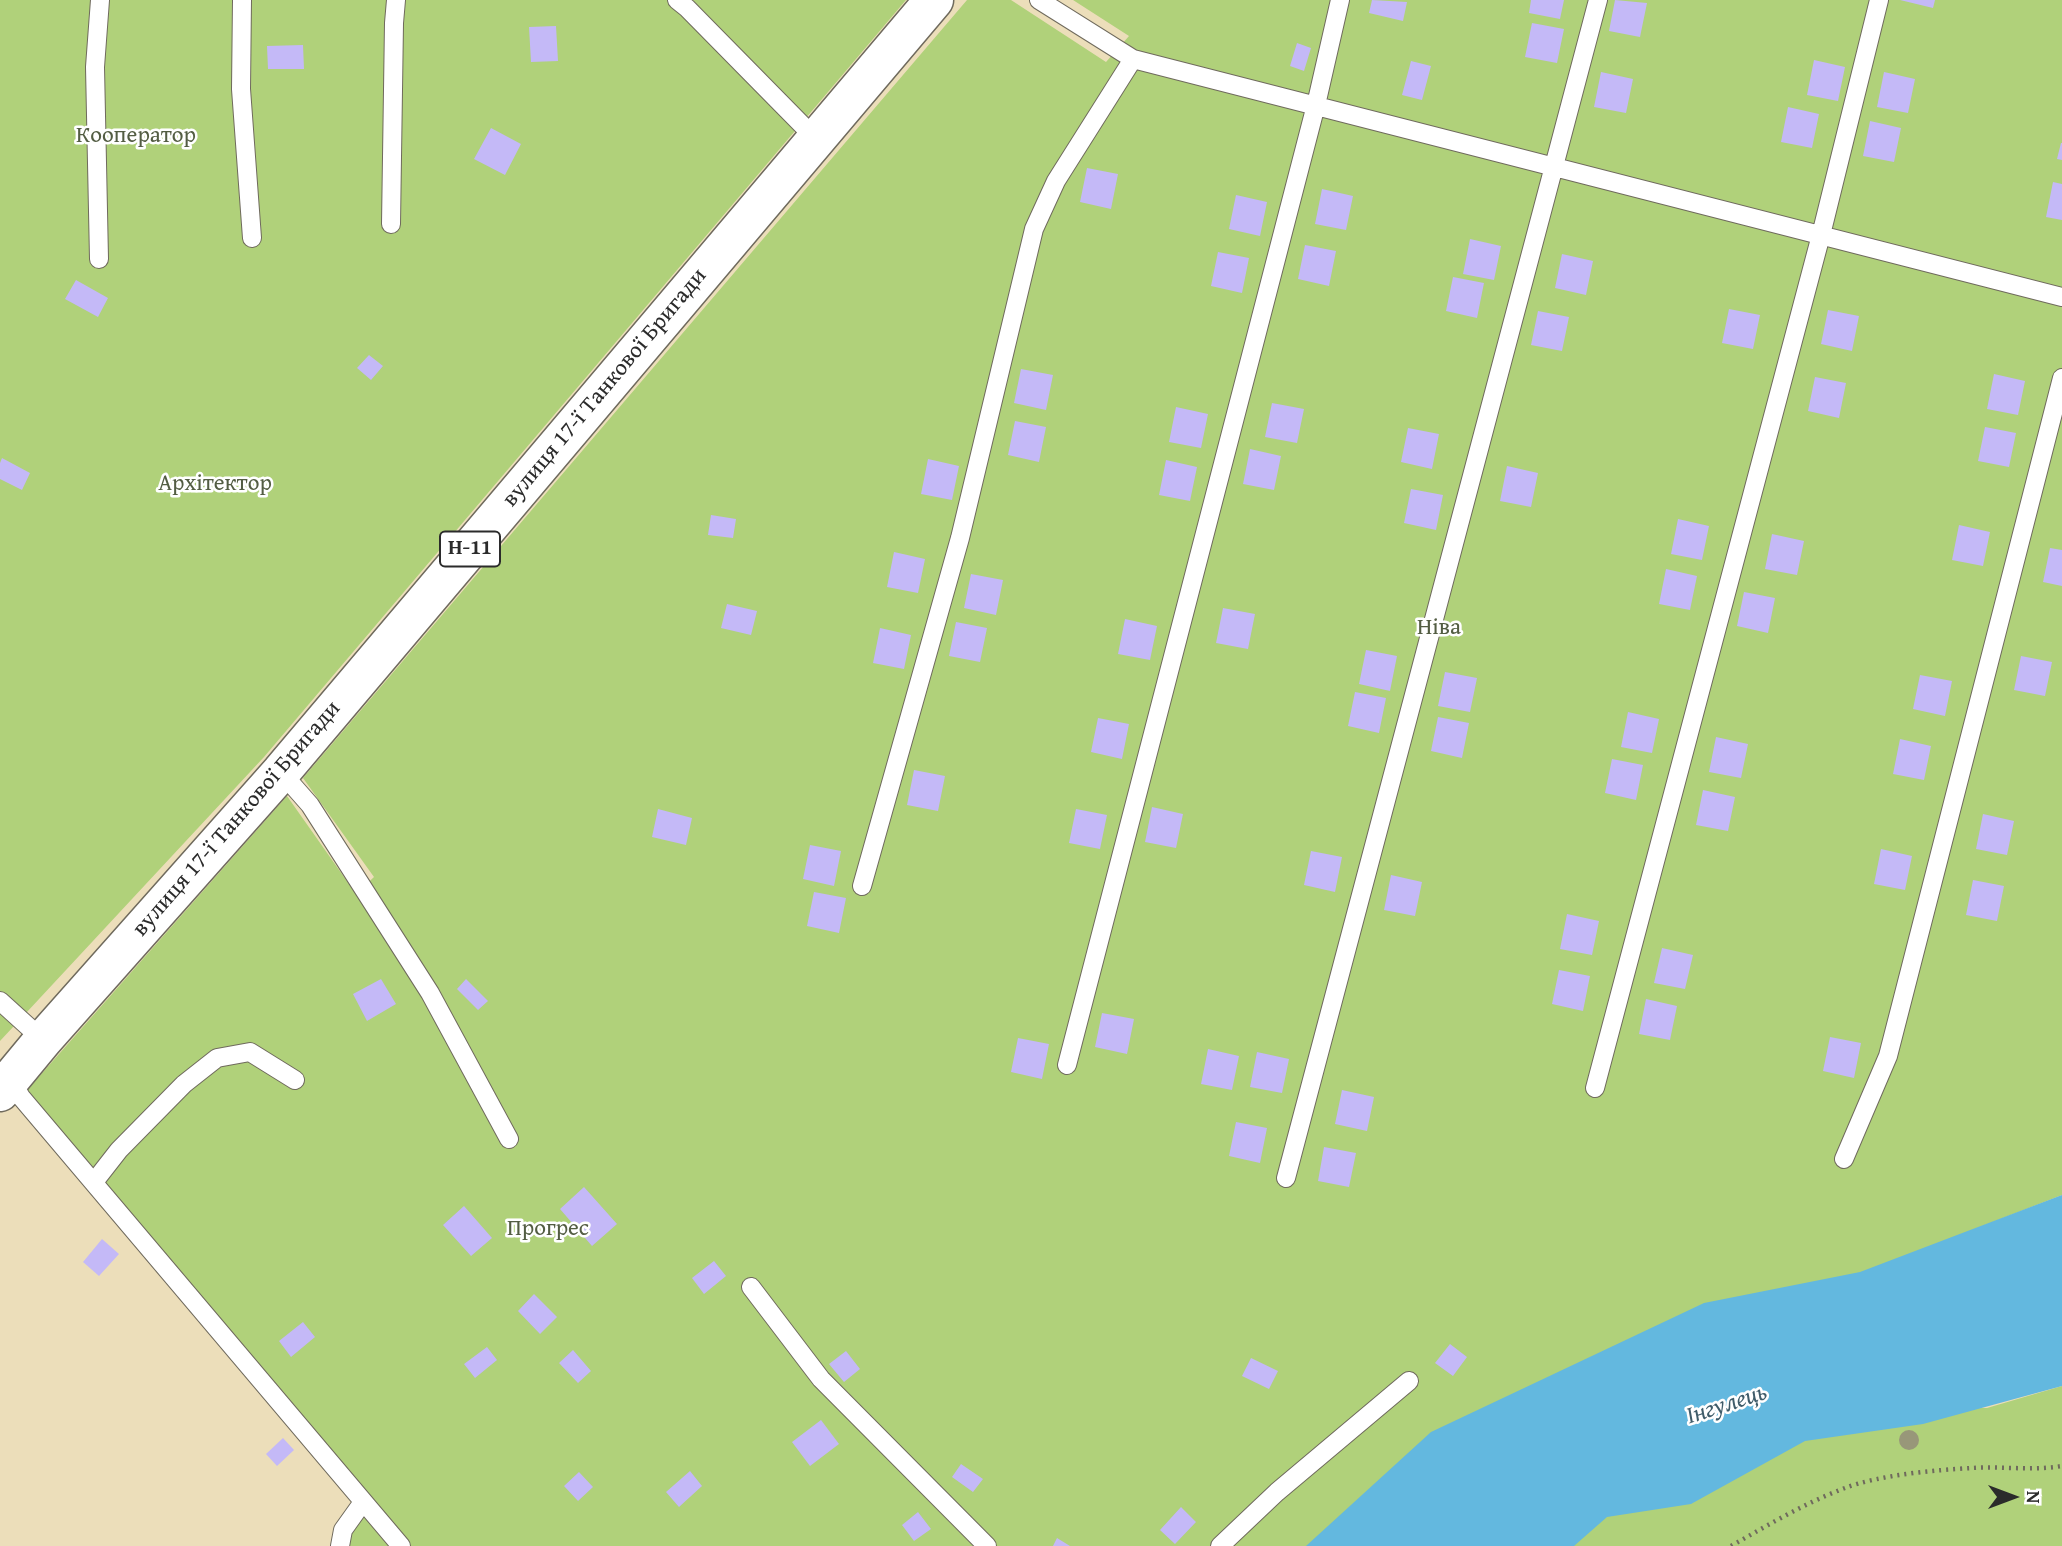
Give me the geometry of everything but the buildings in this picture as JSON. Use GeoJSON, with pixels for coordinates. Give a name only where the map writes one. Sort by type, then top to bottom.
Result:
{"type":"FeatureCollection","features":[{"type":"Feature","properties":{"kind":"main road","name":"вулиця 17-ї Танкової Бригади"},"geometry":{"type":"LineString","coordinates":[[5,1085],[281,772],[934,0]]}},
{"type":"Feature","properties":{"kind":"lane"},"geometry":{"type":"LineString","coordinates":[[100,0],[95,66],[100,259]]}},
{"type":"Feature","properties":{"kind":"lane"},"geometry":{"type":"LineString","coordinates":[[242,0],[241,89],[252,238]]}},
{"type":"Feature","properties":{"kind":"lane"},"geometry":{"type":"LineString","coordinates":[[391,224],[396,0]]}},
{"type":"Feature","properties":{"kind":"lane"},"geometry":{"type":"LineString","coordinates":[[1039,0],[1133,60],[2062,297]]}},
{"type":"Feature","properties":{"kind":"lane"},"geometry":{"type":"LineString","coordinates":[[1067,1065],[1316,105],[1340,0]]}},
{"type":"Feature","properties":{"kind":"lane"},"geometry":{"type":"LineString","coordinates":[[1286,1178],[1598,0]]}},
{"type":"Feature","properties":{"kind":"lane"},"geometry":{"type":"LineString","coordinates":[[1595,1088],[1821,235],[1880,0]]}},
{"type":"Feature","properties":{"kind":"lane"},"geometry":{"type":"LineString","coordinates":[[684,3],[816,139]]}},
{"type":"Feature","properties":{"kind":"lane"},"geometry":{"type":"LineString","coordinates":[[862,886],[960,538],[1034,229],[1056,181],[1133,60]]}},
{"type":"Feature","properties":{"kind":"lane"},"geometry":{"type":"LineString","coordinates":[[1844,1159],[1888,1056],[2062,378]]}},
{"type":"Feature","properties":{"kind":"lane"},"geometry":{"type":"LineString","coordinates":[[281,772],[310,805],[430,993],[509,1139]]}},
{"type":"Feature","properties":{"kind":"lane"},"geometry":{"type":"LineString","coordinates":[[0,1001],[43,1040]]}},
{"type":"Feature","properties":{"kind":"lane"},"geometry":{"type":"LineString","coordinates":[[94,1182],[119,1150],[184,1084],[217,1058],[250,1052],[295,1080]]}},
{"type":"Feature","properties":{"kind":"lane"},"geometry":{"type":"LineString","coordinates":[[5,1085],[21,1097],[401,1546]]}},
{"type":"Feature","properties":{"kind":"lane"},"geometry":{"type":"LineString","coordinates":[[751,1287],[821,1379],[987,1546]]}},
{"type":"Feature","properties":{"kind":"lane"},"geometry":{"type":"LineString","coordinates":[[1220,1546],[1277,1492],[1409,1381]]}},
{"type":"Feature","properties":{"kind":"lane"},"geometry":{"type":"LineString","coordinates":[[340,1546],[343,1530],[363,1502]]}},
{"type":"Feature","properties":{"kind":"path"},"geometry":{"type":"LineString","coordinates":[[1731,1546],[1803,1506],[1848,1487],[1897,1477],[1973,1468],[2039,1470],[2062,1466]]}},
{"type":"Feature","properties":{"kind":"green space"},"geometry":{"type":"Polygon","coordinates":[[[0,0],[906,0],[264,757],[0,1041],[0,0]]]}},
{"type":"Feature","properties":{"kind":"green space","name":"Ніва"},"geometry":{"type":"Polygon","coordinates":[[[967,0],[1011,0],[1106,62],[1129,36],[1073,0],[2062,0],[2062,1195],[1980,1227],[1326,1546],[340,1546],[363,1502],[21,1097],[287,796],[356,894],[374,877],[303,778],[967,0]]]}},
{"type":"Feature","properties":{"kind":"green space"},"geometry":{"type":"Polygon","coordinates":[[[2062,1386],[2062,1546],[1544,1546],[1574,1525],[1818,1432],[1937,1408],[1987,1408],[2062,1386]]]}},
{"type":"Feature","properties":{"kind":"water","name":"Інгулець"},"geometry":{"type":"Polygon","coordinates":[[[2062,1195],[2062,1386],[1923,1424],[1805,1441],[1691,1504],[1607,1517],[1574,1546],[1306,1546],[1431,1432],[1704,1303],[1860,1272],[2062,1195]]]}},
{"type":"Feature","properties":{"kind":"park label","name":"Кооператор"},"geometry":{"type":"Point","coordinates":[136,136]}},
{"type":"Feature","properties":{"kind":"park label","name":"Архітектор"},"geometry":{"type":"Point","coordinates":[215,484]}},
{"type":"Feature","properties":{"kind":"park label","name":"Прогрес"},"geometry":{"type":"Point","coordinates":[548,1229]}}]}
